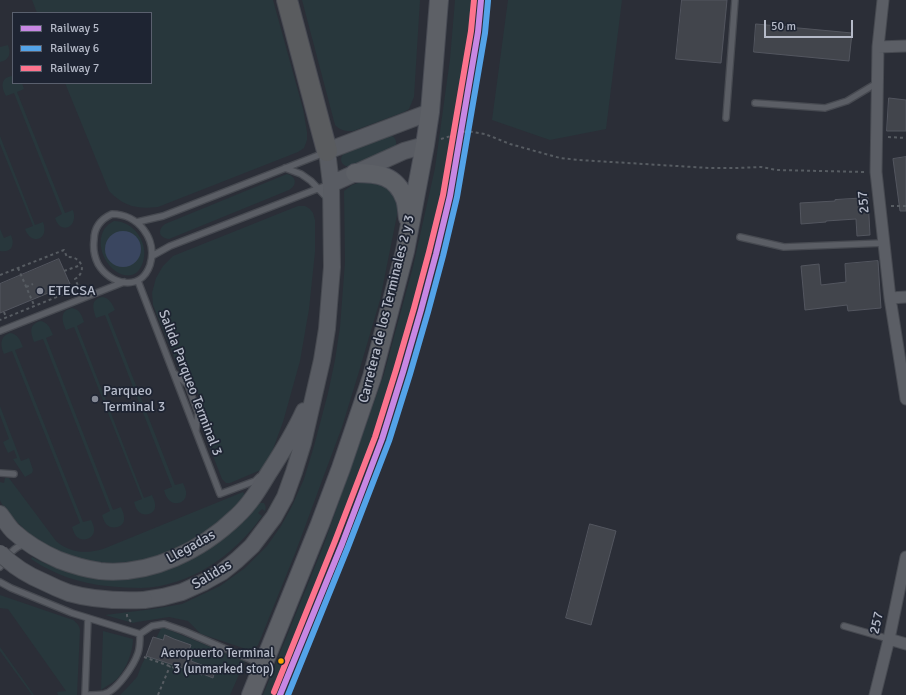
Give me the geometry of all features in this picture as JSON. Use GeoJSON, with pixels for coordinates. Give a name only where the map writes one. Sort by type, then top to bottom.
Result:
{"type":"FeatureCollection","features":[{"type":"Feature","properties":{"kind":"highway"},"geometry":{"type":"LineString","coordinates":[[287,0],[327,151]]}},
{"type":"Feature","properties":{"kind":"main road","name":"Carretera de los Terminales 2 y 3"},"geometry":{"type":"LineString","coordinates":[[251,695],[328,503],[372,376],[394,293],[409,228],[425,145],[430,112],[439,0]]}},
{"type":"Feature","properties":{"kind":"main road"},"geometry":{"type":"LineString","coordinates":[[318,380],[327,329],[332,267],[331,202],[325,186],[327,151],[430,112]]}},
{"type":"Feature","properties":{"kind":"main road"},"geometry":{"type":"LineString","coordinates":[[325,186],[404,151],[425,145]]}},
{"type":"Feature","properties":{"kind":"main road"},"geometry":{"type":"LineString","coordinates":[[355,173],[375,174],[385,176],[393,180],[399,187],[406,200],[409,228]]}},
{"type":"Feature","properties":{"kind":"main road","name":"Llegadas"},"geometry":{"type":"LineString","coordinates":[[0,514],[12,537],[22,539],[56,558],[90,569],[101,571],[133,570],[177,558],[209,539],[239,515],[274,465],[297,426],[318,380]]}},
{"type":"Feature","properties":{"kind":"main road","name":"Salidas"},"geometry":{"type":"LineString","coordinates":[[6,552],[8,561],[29,575],[70,593],[94,598],[136,600],[163,597],[182,592],[204,582],[222,572],[237,560],[252,546],[274,517],[285,497],[294,472],[303,443],[318,380]]}},
{"type":"Feature","properties":{"kind":"street","name":"257"},"geometry":{"type":"LineString","coordinates":[[883,0],[878,47],[876,172],[890,298],[906,399]]}},
{"type":"Feature","properties":{"kind":"street"},"geometry":{"type":"LineString","coordinates":[[878,47],[906,46]]}},
{"type":"Feature","properties":{"kind":"street"},"geometry":{"type":"LineString","coordinates":[[890,298],[906,298]]}},
{"type":"Feature","properties":{"kind":"street","name":"257"},"geometry":{"type":"LineString","coordinates":[[875,695],[889,639],[906,557]]}},
{"type":"Feature","properties":{"kind":"street"},"geometry":{"type":"LineString","coordinates":[[889,639],[906,644]]}},
{"type":"Feature","properties":{"kind":"lane"},"geometry":{"type":"LineString","coordinates":[[726,118],[735,0]]}},
{"type":"Feature","properties":{"kind":"lane"},"geometry":{"type":"LineString","coordinates":[[755,103],[825,108],[847,101],[877,83]]}},
{"type":"Feature","properties":{"kind":"lane"},"geometry":{"type":"LineString","coordinates":[[137,222],[163,216],[327,151]]}},
{"type":"Feature","properties":{"kind":"lane"},"geometry":{"type":"LineString","coordinates":[[285,168],[325,186]]}},
{"type":"Feature","properties":{"kind":"lane"},"geometry":{"type":"LineString","coordinates":[[152,256],[170,246],[325,186]]}},
{"type":"Feature","properties":{"kind":"lane"},"geometry":{"type":"LineString","coordinates":[[112,214],[126,216],[137,222],[146,232],[151,247],[152,256],[147,273],[138,281],[118,281],[107,274],[98,263],[94,246],[95,230],[105,217],[112,214]]}},
{"type":"Feature","properties":{"kind":"lane"},"geometry":{"type":"LineString","coordinates":[[740,238],[784,247],[884,244]]}},
{"type":"Feature","properties":{"kind":"lane","name":"Salida Parqueo Terminal 3"},"geometry":{"type":"LineString","coordinates":[[138,281],[220,494],[255,480],[274,465]]}},
{"type":"Feature","properties":{"kind":"lane"},"geometry":{"type":"LineString","coordinates":[[0,331],[124,282]]}},
{"type":"Feature","properties":{"kind":"lane"},"geometry":{"type":"LineString","coordinates":[[173,373],[188,385],[198,413],[196,430]]}},
{"type":"Feature","properties":{"kind":"lane"},"geometry":{"type":"LineString","coordinates":[[0,473],[14,474]]}},
{"type":"Feature","properties":{"kind":"lane"},"geometry":{"type":"LineString","coordinates":[[0,567],[12,537]]}},
{"type":"Feature","properties":{"kind":"lane"},"geometry":{"type":"LineString","coordinates":[[6,552],[17,546],[29,543]]}},
{"type":"Feature","properties":{"kind":"lane"},"geometry":{"type":"LineString","coordinates":[[0,582],[72,613],[140,634]]}},
{"type":"Feature","properties":{"kind":"lane"},"geometry":{"type":"LineString","coordinates":[[88,618],[85,695],[104,694],[124,678],[137,655],[140,644],[140,634]]}},
{"type":"Feature","properties":{"kind":"lane"},"geometry":{"type":"LineString","coordinates":[[140,634],[152,626],[164,624],[264,665]]}},
{"type":"Feature","properties":{"kind":"lane"},"geometry":{"type":"LineString","coordinates":[[844,626],[889,639]]}},
{"type":"Feature","properties":{"kind":"path"},"geometry":{"type":"LineString","coordinates":[[425,145],[467,130],[485,134],[510,144],[560,158],[709,168],[761,167],[777,170],[876,172]]}},
{"type":"Feature","properties":{"kind":"path"},"geometry":{"type":"LineString","coordinates":[[876,136],[906,138]]}},
{"type":"Feature","properties":{"kind":"path"},"geometry":{"type":"LineString","coordinates":[[880,207],[906,206]]}},
{"type":"Feature","properties":{"kind":"path"},"geometry":{"type":"LineString","coordinates":[[0,275],[64,250],[67,257],[74,257],[80,262],[82,268],[80,275],[76,279],[78,288],[0,320]]}},
{"type":"Feature","properties":{"kind":"path"},"geometry":{"type":"LineString","coordinates":[[64,272],[81,265]]}},
{"type":"Feature","properties":{"kind":"path"},"geometry":{"type":"LineString","coordinates":[[18,268],[34,306]]}},
{"type":"Feature","properties":{"kind":"path"},"geometry":{"type":"LineString","coordinates":[[26,287],[33,284]]}},
{"type":"Feature","properties":{"kind":"path"},"geometry":{"type":"LineString","coordinates":[[4,312],[6,317]]}},
{"type":"Feature","properties":{"kind":"path"},"geometry":{"type":"LineString","coordinates":[[136,600],[127,616],[140,634]]}},
{"type":"Feature","properties":{"kind":"path"},"geometry":{"type":"LineString","coordinates":[[137,655],[189,673]]}},
{"type":"Feature","properties":{"kind":"path"},"geometry":{"type":"LineString","coordinates":[[158,695],[170,666]]}},
{"type":"Feature","properties":{"kind":"shaded area"},"geometry":{"type":"Polygon","coordinates":[[[32,0],[273,0],[303,109],[307,132],[307,140],[304,148],[298,152],[158,207],[143,208],[131,206],[120,201],[109,191],[65,84],[152,84],[152,12],[37,12],[32,0]]]}},
{"type":"Feature","properties":{"kind":"shaded area"},"geometry":{"type":"Polygon","coordinates":[[[302,0],[420,0],[414,97],[409,109],[353,131],[343,130],[335,125],[302,0]]]}},
{"type":"Feature","properties":{"kind":"shaded area"},"geometry":{"type":"Polygon","coordinates":[[[455,0],[474,0],[463,82],[448,171],[393,377],[333,551],[275,695],[263,695],[323,547],[384,374],[413,267],[435,168],[450,59],[455,0]]]}},
{"type":"Feature","properties":{"kind":"shaded area"},"geometry":{"type":"Polygon","coordinates":[[[508,0],[622,0],[606,129],[550,140],[492,120],[508,0]]]}},
{"type":"Feature","properties":{"kind":"shaded area"},"geometry":{"type":"Polygon","coordinates":[[[8,45],[9,56],[6,60],[0,62],[0,47],[8,45]]]}},
{"type":"Feature","properties":{"kind":"shaded area"},"geometry":{"type":"Polygon","coordinates":[[[12,76],[12,84],[22,84],[24,89],[17,92],[65,213],[73,210],[73,221],[68,227],[64,228],[57,223],[55,218],[62,214],[14,93],[6,96],[4,93],[3,83],[6,78],[12,76]]]}},
{"type":"Feature","properties":{"kind":"shaded area"},"geometry":{"type":"Polygon","coordinates":[[[389,135],[393,136],[395,139],[396,146],[350,167],[342,163],[342,156],[346,152],[389,135]]]}},
{"type":"Feature","properties":{"kind":"shaded area"},"geometry":{"type":"Polygon","coordinates":[[[0,136],[35,225],[43,222],[44,233],[39,239],[31,238],[25,229],[33,226],[0,144],[0,136]]]}},
{"type":"Feature","properties":{"kind":"shaded area"},"geometry":{"type":"Polygon","coordinates":[[[287,174],[290,175],[295,181],[294,186],[289,190],[169,239],[163,237],[160,233],[162,226],[165,224],[287,174]]]}},
{"type":"Feature","properties":{"kind":"shaded area"},"geometry":{"type":"Polygon","coordinates":[[[366,180],[389,184],[399,205],[380,300],[342,427],[296,551],[258,645],[254,649],[249,650],[201,634],[188,621],[169,617],[133,623],[105,615],[182,604],[220,586],[245,568],[267,546],[281,526],[304,479],[328,393],[335,360],[340,327],[345,262],[344,191],[352,185],[366,180]]]}},
{"type":"Feature","properties":{"kind":"shaded area"},"geometry":{"type":"Polygon","coordinates":[[[298,206],[305,206],[310,209],[315,220],[315,252],[309,309],[300,361],[283,422],[269,460],[263,469],[230,483],[226,483],[222,479],[202,428],[202,416],[197,403],[201,401],[197,389],[192,390],[187,377],[179,369],[153,305],[152,293],[156,278],[163,266],[173,256],[298,206]]]}},
{"type":"Feature","properties":{"kind":"shaded area"},"geometry":{"type":"Polygon","coordinates":[[[114,221],[121,222],[134,229],[142,241],[144,248],[143,262],[138,271],[131,275],[123,275],[115,271],[108,264],[103,255],[101,245],[102,234],[106,226],[114,221]]]}},
{"type":"Feature","properties":{"kind":"shaded area"},"geometry":{"type":"Polygon","coordinates":[[[0,229],[4,238],[11,235],[13,242],[12,248],[7,251],[0,251],[0,229]]]}},
{"type":"Feature","properties":{"kind":"shaded area"},"geometry":{"type":"Polygon","coordinates":[[[102,297],[109,300],[115,310],[108,314],[175,485],[183,483],[185,487],[186,495],[181,502],[173,503],[166,496],[164,490],[172,487],[105,315],[96,318],[93,305],[98,298],[102,297]]]}},
{"type":"Feature","properties":{"kind":"shaded area"},"geometry":{"type":"Polygon","coordinates":[[[72,308],[79,311],[84,322],[77,326],[144,498],[152,495],[155,507],[150,514],[143,514],[136,508],[134,502],[142,499],[74,327],[66,330],[63,314],[68,309],[72,308]]]}},
{"type":"Feature","properties":{"kind":"shaded area"},"geometry":{"type":"Polygon","coordinates":[[[40,321],[47,324],[53,335],[46,338],[113,510],[121,507],[124,520],[118,527],[109,526],[104,521],[102,515],[110,511],[43,339],[34,342],[31,330],[36,323],[40,321]]]}},
{"type":"Feature","properties":{"kind":"shaded area"},"geometry":{"type":"Polygon","coordinates":[[[10,333],[17,336],[23,347],[15,350],[83,522],[91,520],[93,524],[94,532],[88,539],[81,539],[74,533],[72,527],[80,523],[12,351],[4,354],[2,341],[4,336],[10,333]]]}},
{"type":"Feature","properties":{"kind":"shaded area"},"geometry":{"type":"Polygon","coordinates":[[[0,406],[21,461],[29,458],[33,470],[32,473],[25,477],[13,459],[17,458],[14,450],[8,453],[3,442],[9,439],[0,415],[0,406]]]}},
{"type":"Feature","properties":{"kind":"shaded area"},"geometry":{"type":"Polygon","coordinates":[[[5,478],[9,478],[56,541],[67,548],[84,552],[103,549],[243,492],[245,495],[234,509],[220,521],[195,538],[175,549],[134,561],[113,563],[92,561],[72,556],[51,548],[32,536],[14,519],[0,500],[0,482],[4,483],[5,478]]]}},
{"type":"Feature","properties":{"kind":"shaded area"},"geometry":{"type":"Polygon","coordinates":[[[259,503],[264,503],[266,508],[265,511],[262,509],[258,513],[262,516],[238,544],[225,556],[209,566],[176,582],[141,588],[87,583],[58,574],[31,559],[32,557],[62,570],[85,575],[153,574],[177,565],[212,546],[241,522],[259,503]]]}},
{"type":"Feature","properties":{"kind":"shaded area"},"geometry":{"type":"Polygon","coordinates":[[[0,595],[73,620],[78,624],[80,630],[77,695],[58,695],[57,692],[66,691],[8,609],[0,608],[0,595]]]}},
{"type":"Feature","properties":{"kind":"shaded area"},"geometry":{"type":"Polygon","coordinates":[[[162,627],[245,661],[230,695],[120,695],[137,677],[142,664],[162,627]]]}},
{"type":"Feature","properties":{"kind":"shaded area"},"geometry":{"type":"Polygon","coordinates":[[[103,631],[133,639],[133,644],[128,660],[120,675],[101,690],[103,631]]]}},
{"type":"Feature","properties":{"kind":"shaded area"},"geometry":{"type":"Polygon","coordinates":[[[0,647],[34,695],[32,695],[0,651],[0,647]]]}},
{"type":"Feature","properties":{"kind":"water"},"geometry":{"type":"Polygon","coordinates":[[[127,231],[136,236],[140,242],[140,256],[136,262],[127,267],[119,267],[110,262],[106,256],[105,245],[110,236],[116,232],[127,231]]]}},
{"type":"Feature","properties":{"kind":"building"},"geometry":{"type":"Polygon","coordinates":[[[682,0],[727,0],[721,63],[676,59],[682,0]]]}},
{"type":"Feature","properties":{"kind":"building"},"geometry":{"type":"Polygon","coordinates":[[[756,24],[852,33],[849,61],[754,52],[756,24]]]}},
{"type":"Feature","properties":{"kind":"building"},"geometry":{"type":"Polygon","coordinates":[[[889,98],[906,100],[906,131],[887,131],[889,98]]]}},
{"type":"Feature","properties":{"kind":"building"},"geometry":{"type":"Polygon","coordinates":[[[906,157],[906,211],[900,211],[893,159],[906,157]]]}},
{"type":"Feature","properties":{"kind":"building"},"geometry":{"type":"Polygon","coordinates":[[[868,198],[870,235],[857,236],[856,219],[801,224],[800,203],[868,198]]]}},
{"type":"Feature","properties":{"kind":"building"},"geometry":{"type":"Polygon","coordinates":[[[59,259],[70,284],[0,313],[0,284],[59,259]]]}},
{"type":"Feature","properties":{"kind":"building"},"geometry":{"type":"Polygon","coordinates":[[[878,261],[881,308],[848,311],[847,305],[805,310],[801,266],[819,264],[821,285],[846,282],[845,264],[878,261]]]}},
{"type":"Feature","properties":{"kind":"building"},"geometry":{"type":"Polygon","coordinates":[[[590,524],[616,531],[591,625],[566,618],[590,524]]]}},
{"type":"Feature","properties":{"kind":"building"},"geometry":{"type":"Polygon","coordinates":[[[165,635],[191,645],[187,656],[192,658],[191,661],[215,670],[213,678],[146,656],[153,637],[163,640],[165,635]]]}},
{"type":"Feature","properties":{"kind":"rail line","name":"7"},"geometry":{"type":"LineString","coordinates":[[274,692],[375,437],[414,308],[443,195],[471,31],[474,0]]}},
{"type":"Feature","properties":{"kind":"rail line","name":"5"},"geometry":{"type":"LineString","coordinates":[[280,695],[342,544],[382,439],[421,310],[450,196],[478,32],[481,0]]}},
{"type":"Feature","properties":{"kind":"rail line","name":"6"},"geometry":{"type":"LineString","coordinates":[[288,695],[389,441],[428,312],[457,197],[485,33],[488,1]]}},
{"type":"Feature","properties":{"kind":"place","name":"ETECSA"},"geometry":{"type":"Point","coordinates":[40,291]}},
{"type":"Feature","properties":{"kind":"place","name":"Parqueo Terminal 3"},"geometry":{"type":"Point","coordinates":[95,399]}},
{"type":"Feature","properties":{"kind":"place","name":"Aeropuerto Terminal 3 (unmarked stop)"},"geometry":{"type":"Point","coordinates":[281,661]}}]}
